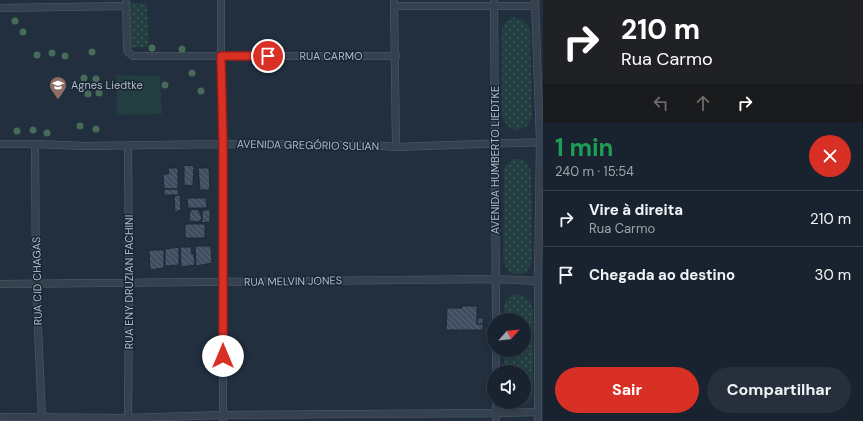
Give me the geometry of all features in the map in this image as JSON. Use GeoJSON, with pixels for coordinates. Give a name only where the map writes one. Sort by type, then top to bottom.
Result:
{"type":"FeatureCollection","features":[{"type":"Feature","properties":{"kind":"street"},"geometry":{"type":"LineString","coordinates":[[221,0],[223,144],[223,418]]}},
{"type":"Feature","properties":{"kind":"street","name":"AVENIDA HUMBERTO LIEDTKE"},"geometry":{"type":"LineString","coordinates":[[494,2],[496,313]]}},
{"type":"Feature","properties":{"kind":"street"},"geometry":{"type":"LineString","coordinates":[[0,8],[126,3]]}},
{"type":"Feature","properties":{"kind":"street","name":"RUA CARMO"},"geometry":{"type":"LineString","coordinates":[[126,3],[126,42],[128,52],[133,56],[396,56]]}},
{"type":"Feature","properties":{"kind":"street"},"geometry":{"type":"LineString","coordinates":[[396,147],[396,56],[394,3],[535,3],[541,142],[538,281],[538,421]]}},
{"type":"Feature","properties":{"kind":"street","name":"AVENIDA GREGÓRIO SULIAN"},"geometry":{"type":"LineString","coordinates":[[0,144],[85,146],[223,144],[371,145],[396,147],[541,142]]}},
{"type":"Feature","properties":{"kind":"street","name":"RUA CID CHAGAS"},"geometry":{"type":"LineString","coordinates":[[35,144],[36,284],[42,418]]}},
{"type":"Feature","properties":{"kind":"street","name":"RUA ENY DRUZIAN FACHINI"},"geometry":{"type":"LineString","coordinates":[[128,146],[128,418]]}},
{"type":"Feature","properties":{"kind":"street","name":"RUA MELVIN JONES"},"geometry":{"type":"LineString","coordinates":[[0,284],[496,279],[538,281]]}},
{"type":"Feature","properties":{"kind":"street"},"geometry":{"type":"LineString","coordinates":[[0,417],[90,419],[496,417],[538,412]]}},
{"type":"Feature","properties":{"kind":"green space"},"geometry":{"type":"Polygon","coordinates":[[[128,2],[147,4],[149,47],[127,48],[128,2]]]}},
{"type":"Feature","properties":{"kind":"green space"},"geometry":{"type":"Polygon","coordinates":[[[511,18],[522,20],[530,29],[532,116],[527,126],[516,131],[507,126],[502,116],[502,29],[504,24],[511,18]]]}},
{"type":"Feature","properties":{"kind":"green space"},"geometry":{"type":"Polygon","coordinates":[[[116,75],[160,76],[162,114],[117,115],[116,75]]]}},
{"type":"Feature","properties":{"kind":"green space"},"geometry":{"type":"Polygon","coordinates":[[[513,159],[522,159],[531,171],[532,259],[529,268],[520,274],[507,270],[503,260],[504,169],[513,159]]]}},
{"type":"Feature","properties":{"kind":"green space"},"geometry":{"type":"Polygon","coordinates":[[[515,294],[521,295],[530,302],[533,308],[533,396],[531,400],[531,365],[504,365],[504,357],[531,357],[531,313],[504,313],[505,302],[515,294]]]}},
{"type":"Feature","properties":{"kind":"building"},"geometry":{"type":"Polygon","coordinates":[[[184,165],[194,166],[193,186],[184,185],[184,165]]]}},
{"type":"Feature","properties":{"kind":"building"},"geometry":{"type":"Polygon","coordinates":[[[168,168],[178,168],[178,189],[164,189],[163,174],[169,174],[168,168]]]}},
{"type":"Feature","properties":{"kind":"building"},"geometry":{"type":"Polygon","coordinates":[[[198,168],[209,168],[210,190],[200,190],[198,168]]]}},
{"type":"Feature","properties":{"kind":"building"},"geometry":{"type":"Polygon","coordinates":[[[164,189],[178,189],[179,195],[164,195],[164,189]]]}},
{"type":"Feature","properties":{"kind":"building"},"geometry":{"type":"Polygon","coordinates":[[[180,195],[181,210],[175,212],[174,196],[180,195]]]}},
{"type":"Feature","properties":{"kind":"building"},"geometry":{"type":"Polygon","coordinates":[[[187,198],[206,198],[207,208],[188,208],[187,198]]]}},
{"type":"Feature","properties":{"kind":"building"},"geometry":{"type":"Polygon","coordinates":[[[198,209],[202,218],[199,222],[189,221],[190,210],[198,209]]]}},
{"type":"Feature","properties":{"kind":"building"},"geometry":{"type":"Polygon","coordinates":[[[210,209],[210,222],[202,223],[202,211],[210,209]]]}},
{"type":"Feature","properties":{"kind":"building"},"geometry":{"type":"Polygon","coordinates":[[[185,224],[205,224],[205,238],[185,238],[185,224]]]}},
{"type":"Feature","properties":{"kind":"building"},"geometry":{"type":"Polygon","coordinates":[[[195,246],[211,246],[212,263],[196,266],[195,246]]]}},
{"type":"Feature","properties":{"kind":"building"},"geometry":{"type":"Polygon","coordinates":[[[179,247],[179,265],[165,266],[165,249],[179,247]]]}},
{"type":"Feature","properties":{"kind":"building"},"geometry":{"type":"Polygon","coordinates":[[[180,247],[191,247],[192,254],[194,254],[195,265],[181,267],[180,247]]]}},
{"type":"Feature","properties":{"kind":"building"},"geometry":{"type":"Polygon","coordinates":[[[149,250],[164,250],[164,268],[150,270],[149,250]]]}},
{"type":"Feature","properties":{"kind":"building"},"geometry":{"type":"Polygon","coordinates":[[[462,306],[477,306],[477,324],[483,324],[483,330],[446,330],[447,308],[462,308],[462,306]]]}},
{"type":"Feature","properties":{"kind":"building"},"geometry":{"type":"Polygon","coordinates":[[[477,318],[483,318],[483,324],[477,324],[477,318]]]}},
{"type":"Feature","properties":{"kind":"place","name":"Agnes Liedtke"},"geometry":{"type":"Point","coordinates":[58,100]}},
{"type":"Feature","properties":{"kind":"route"},"geometry":{"type":"LineString","coordinates":[[223,356],[223,144],[221,56],[268,56]]}}]}
